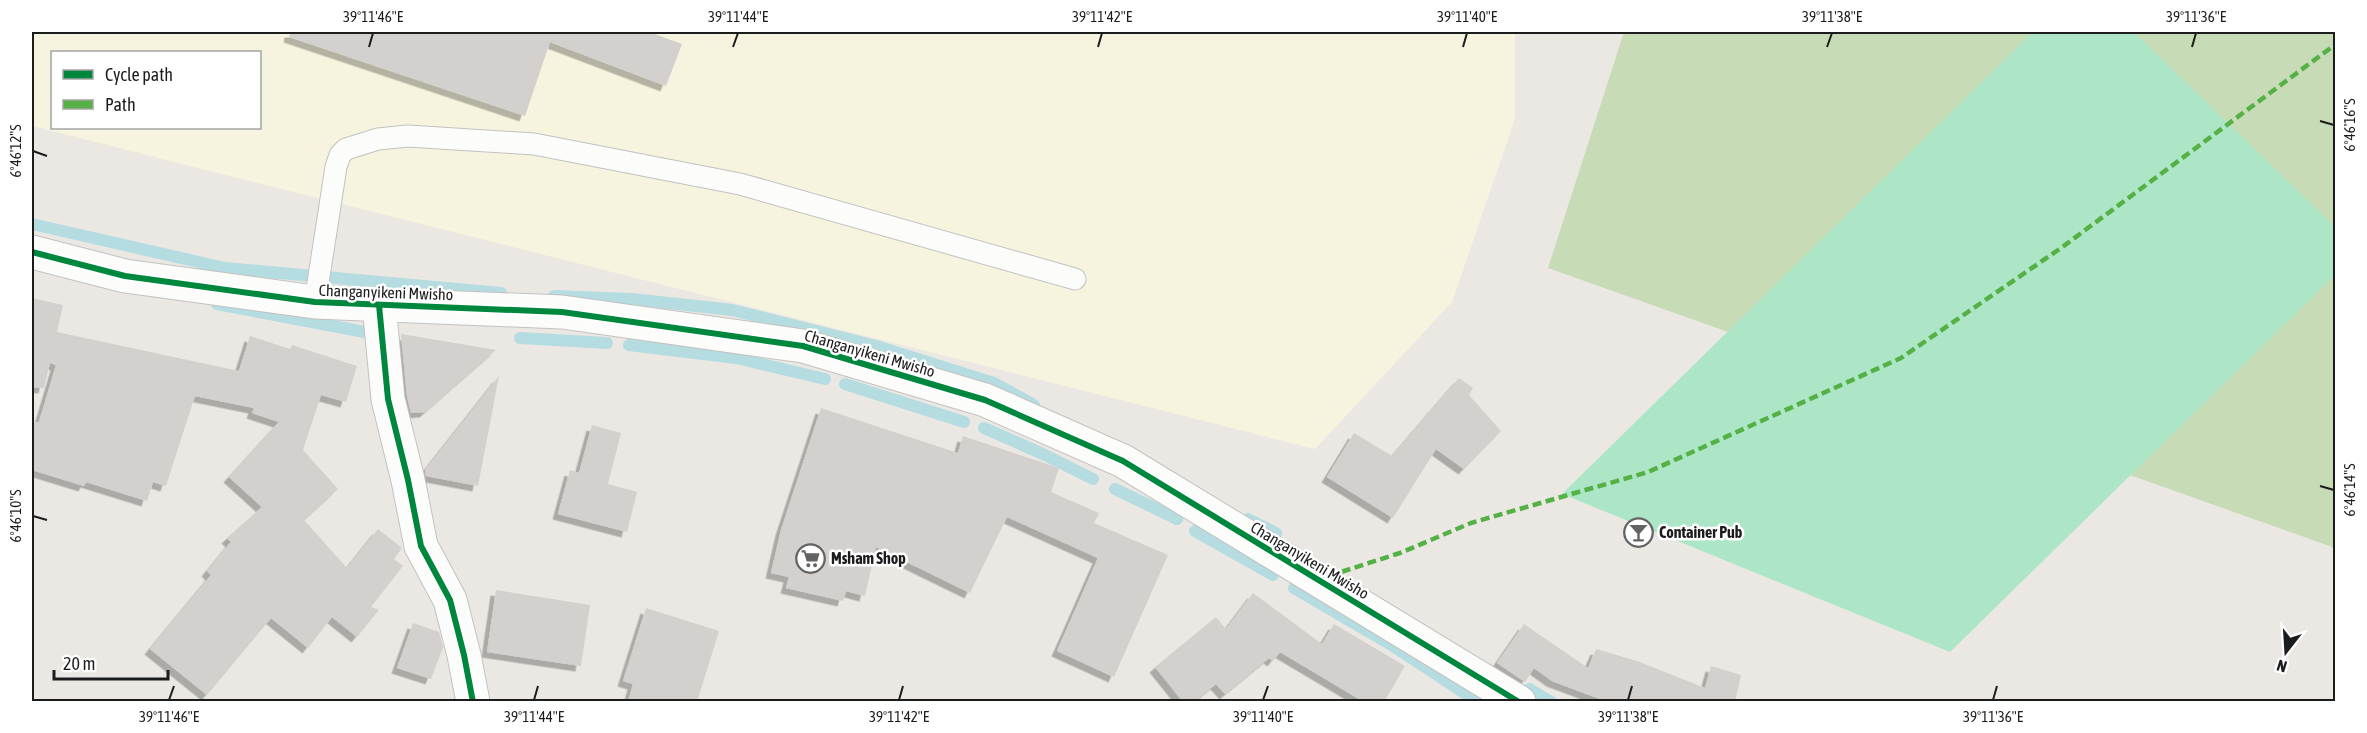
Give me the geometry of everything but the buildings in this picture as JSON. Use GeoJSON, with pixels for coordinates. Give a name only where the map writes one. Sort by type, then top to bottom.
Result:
{"type":"FeatureCollection","features":[{"type":"Feature","properties":{"kind":"street","name":"Changanyikeni Mwisho"},"geometry":{"type":"LineString","coordinates":[[32,252],[125,276],[315,303],[562,312],[802,346],[985,400],[1123,461],[1519,702]]}},
{"type":"Feature","properties":{"kind":"street"},"geometry":{"type":"LineString","coordinates":[[379,305],[388,399],[421,546],[450,600],[473,702]]}},
{"type":"Feature","properties":{"kind":"lane"},"geometry":{"type":"LineString","coordinates":[[315,303],[336,167],[340,155],[346,149],[378,139],[408,136],[534,144],[741,184],[1075,279]]}},
{"type":"Feature","properties":{"kind":"shaded area"},"geometry":{"type":"Polygon","coordinates":[[[32,32],[1515,32],[1515,119],[1452,302],[1315,449],[32,126],[32,32]]]}},
{"type":"Feature","properties":{"kind":"green space"},"geometry":{"type":"Polygon","coordinates":[[[1624,32],[2335,32],[2335,548],[1548,268],[1624,32]]]}},
{"type":"Feature","properties":{"kind":"green space"},"geometry":{"type":"Polygon","coordinates":[[[2033,32],[2134,32],[2335,227],[2335,275],[1950,652],[1562,494],[2033,32]]]}},
{"type":"Feature","properties":{"kind":"waterway"},"geometry":{"type":"LineString","coordinates":[[32,224],[225,268],[501,293]]}},
{"type":"Feature","properties":{"kind":"waterway"},"geometry":{"type":"LineString","coordinates":[[554,296],[632,299],[732,310],[876,346],[994,383],[1034,405]]}},
{"type":"Feature","properties":{"kind":"waterway"},"geometry":{"type":"LineString","coordinates":[[217,304],[375,334]]}},
{"type":"Feature","properties":{"kind":"waterway"},"geometry":{"type":"LineString","coordinates":[[520,338],[607,343]]}},
{"type":"Feature","properties":{"kind":"waterway"},"geometry":{"type":"LineString","coordinates":[[629,345],[736,358],[825,379]]}},
{"type":"Feature","properties":{"kind":"waterway"},"geometry":{"type":"LineString","coordinates":[[845,384],[964,422]]}},
{"type":"Feature","properties":{"kind":"waterway"},"geometry":{"type":"LineString","coordinates":[[984,428],[1093,479]]}},
{"type":"Feature","properties":{"kind":"waterway"},"geometry":{"type":"LineString","coordinates":[[1115,489],[1177,519]]}},
{"type":"Feature","properties":{"kind":"waterway"},"geometry":{"type":"LineString","coordinates":[[1248,519],[1276,533]]}},
{"type":"Feature","properties":{"kind":"waterway"},"geometry":{"type":"LineString","coordinates":[[1195,531],[1273,575]]}},
{"type":"Feature","properties":{"kind":"waterway"},"geometry":{"type":"LineString","coordinates":[[1294,588],[1390,644],[1478,702]]}},
{"type":"Feature","properties":{"kind":"waterway"},"geometry":{"type":"LineString","coordinates":[[1529,689],[1551,702]]}},
{"type":"Feature","properties":{"kind":"marked path"},"geometry":{"type":"LineString","coordinates":[[1316,580],[1400,553],[1471,523],[1648,472],[1901,358],[2061,248],[2336,44]]}},
{"type":"Feature","properties":{"kind":"cycle path"},"geometry":{"type":"LineString","coordinates":[[32,252],[125,276],[315,302],[562,312],[803,346],[985,400],[1123,461],[1519,702]]}},
{"type":"Feature","properties":{"kind":"cycle path"},"geometry":{"type":"LineString","coordinates":[[379,305],[388,399],[421,546],[450,600],[473,702]]}},
{"type":"Feature","properties":{"kind":"place","name":"Container Pub"},"geometry":{"type":"Point","coordinates":[1638,532]}},
{"type":"Feature","properties":{"kind":"place","name":"Msham Shop"},"geometry":{"type":"Point","coordinates":[810,558]}}]}
